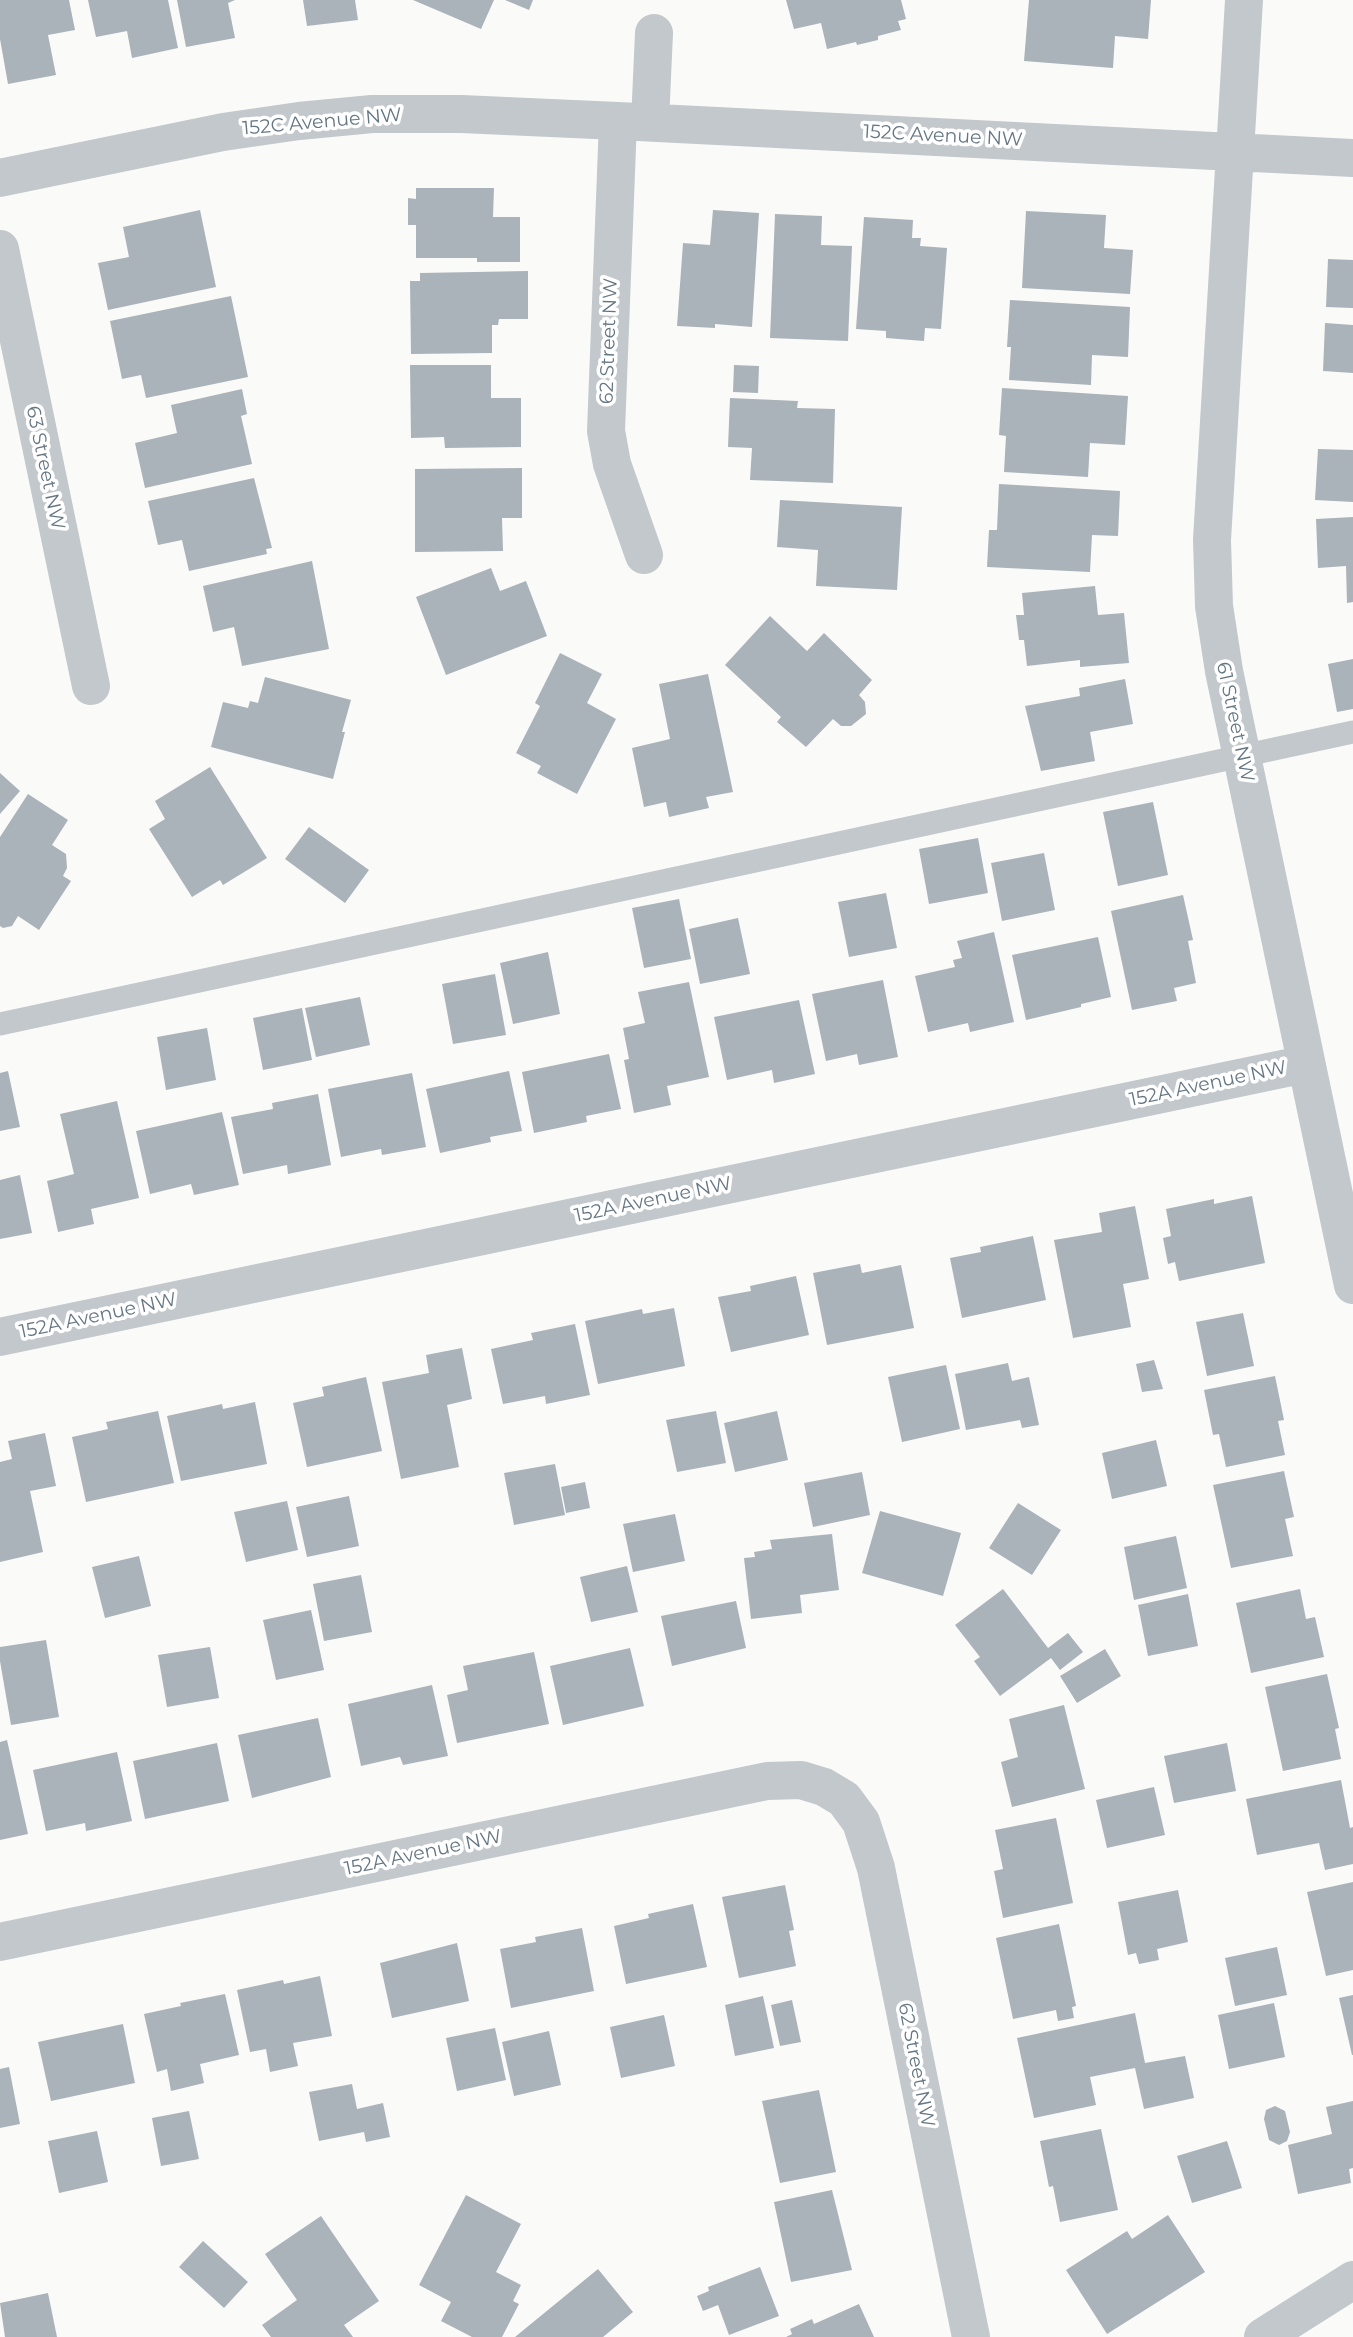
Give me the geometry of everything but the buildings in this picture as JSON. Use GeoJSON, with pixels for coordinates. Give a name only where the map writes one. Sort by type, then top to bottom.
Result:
{"type":"FeatureCollection","features":[{"type":"Feature","properties":{"kind":"street"},"geometry":{"type":"LineString","coordinates":[[1236,150],[1244,0]]}},
{"type":"Feature","properties":{"kind":"street"},"geometry":{"type":"LineString","coordinates":[[634,121],[654,33]]}},
{"type":"Feature","properties":{"kind":"street","name":"152C Avenue NW"},"geometry":{"type":"LineString","coordinates":[[0,178],[223,132],[360,115],[461,114],[634,121],[1353,158]]}},
{"type":"Feature","properties":{"kind":"street","name":"62 Street NW"},"geometry":{"type":"LineString","coordinates":[[634,121],[606,431],[612,464],[645,555]]}},
{"type":"Feature","properties":{"kind":"street","name":"61 Street NW"},"geometry":{"type":"LineString","coordinates":[[1236,150],[1212,540],[1216,619],[1224,671],[1353,1285]]}},
{"type":"Feature","properties":{"kind":"street","name":"63 Street NW"},"geometry":{"type":"LineString","coordinates":[[0,249],[91,686]]}},
{"type":"Feature","properties":{"kind":"street","name":"152A Avenue NW"},"geometry":{"type":"LineString","coordinates":[[0,1337],[1307,1064]]}},
{"type":"Feature","properties":{"kind":"street","name":"152A Avenue NW"},"geometry":{"type":"LineString","coordinates":[[0,1942],[767,1781],[801,1780],[824,1787],[844,1799]]}},
{"type":"Feature","properties":{"kind":"street","name":"62 Street NW"},"geometry":{"type":"LineString","coordinates":[[844,1799],[861,1822],[876,1868],[971,2337]]}},
{"type":"Feature","properties":{"kind":"street"},"geometry":{"type":"LineString","coordinates":[[1263,2337],[1353,2280]]}},
{"type":"Feature","properties":{"kind":"lane"},"geometry":{"type":"LineString","coordinates":[[0,1024],[1353,732]]}}]}
